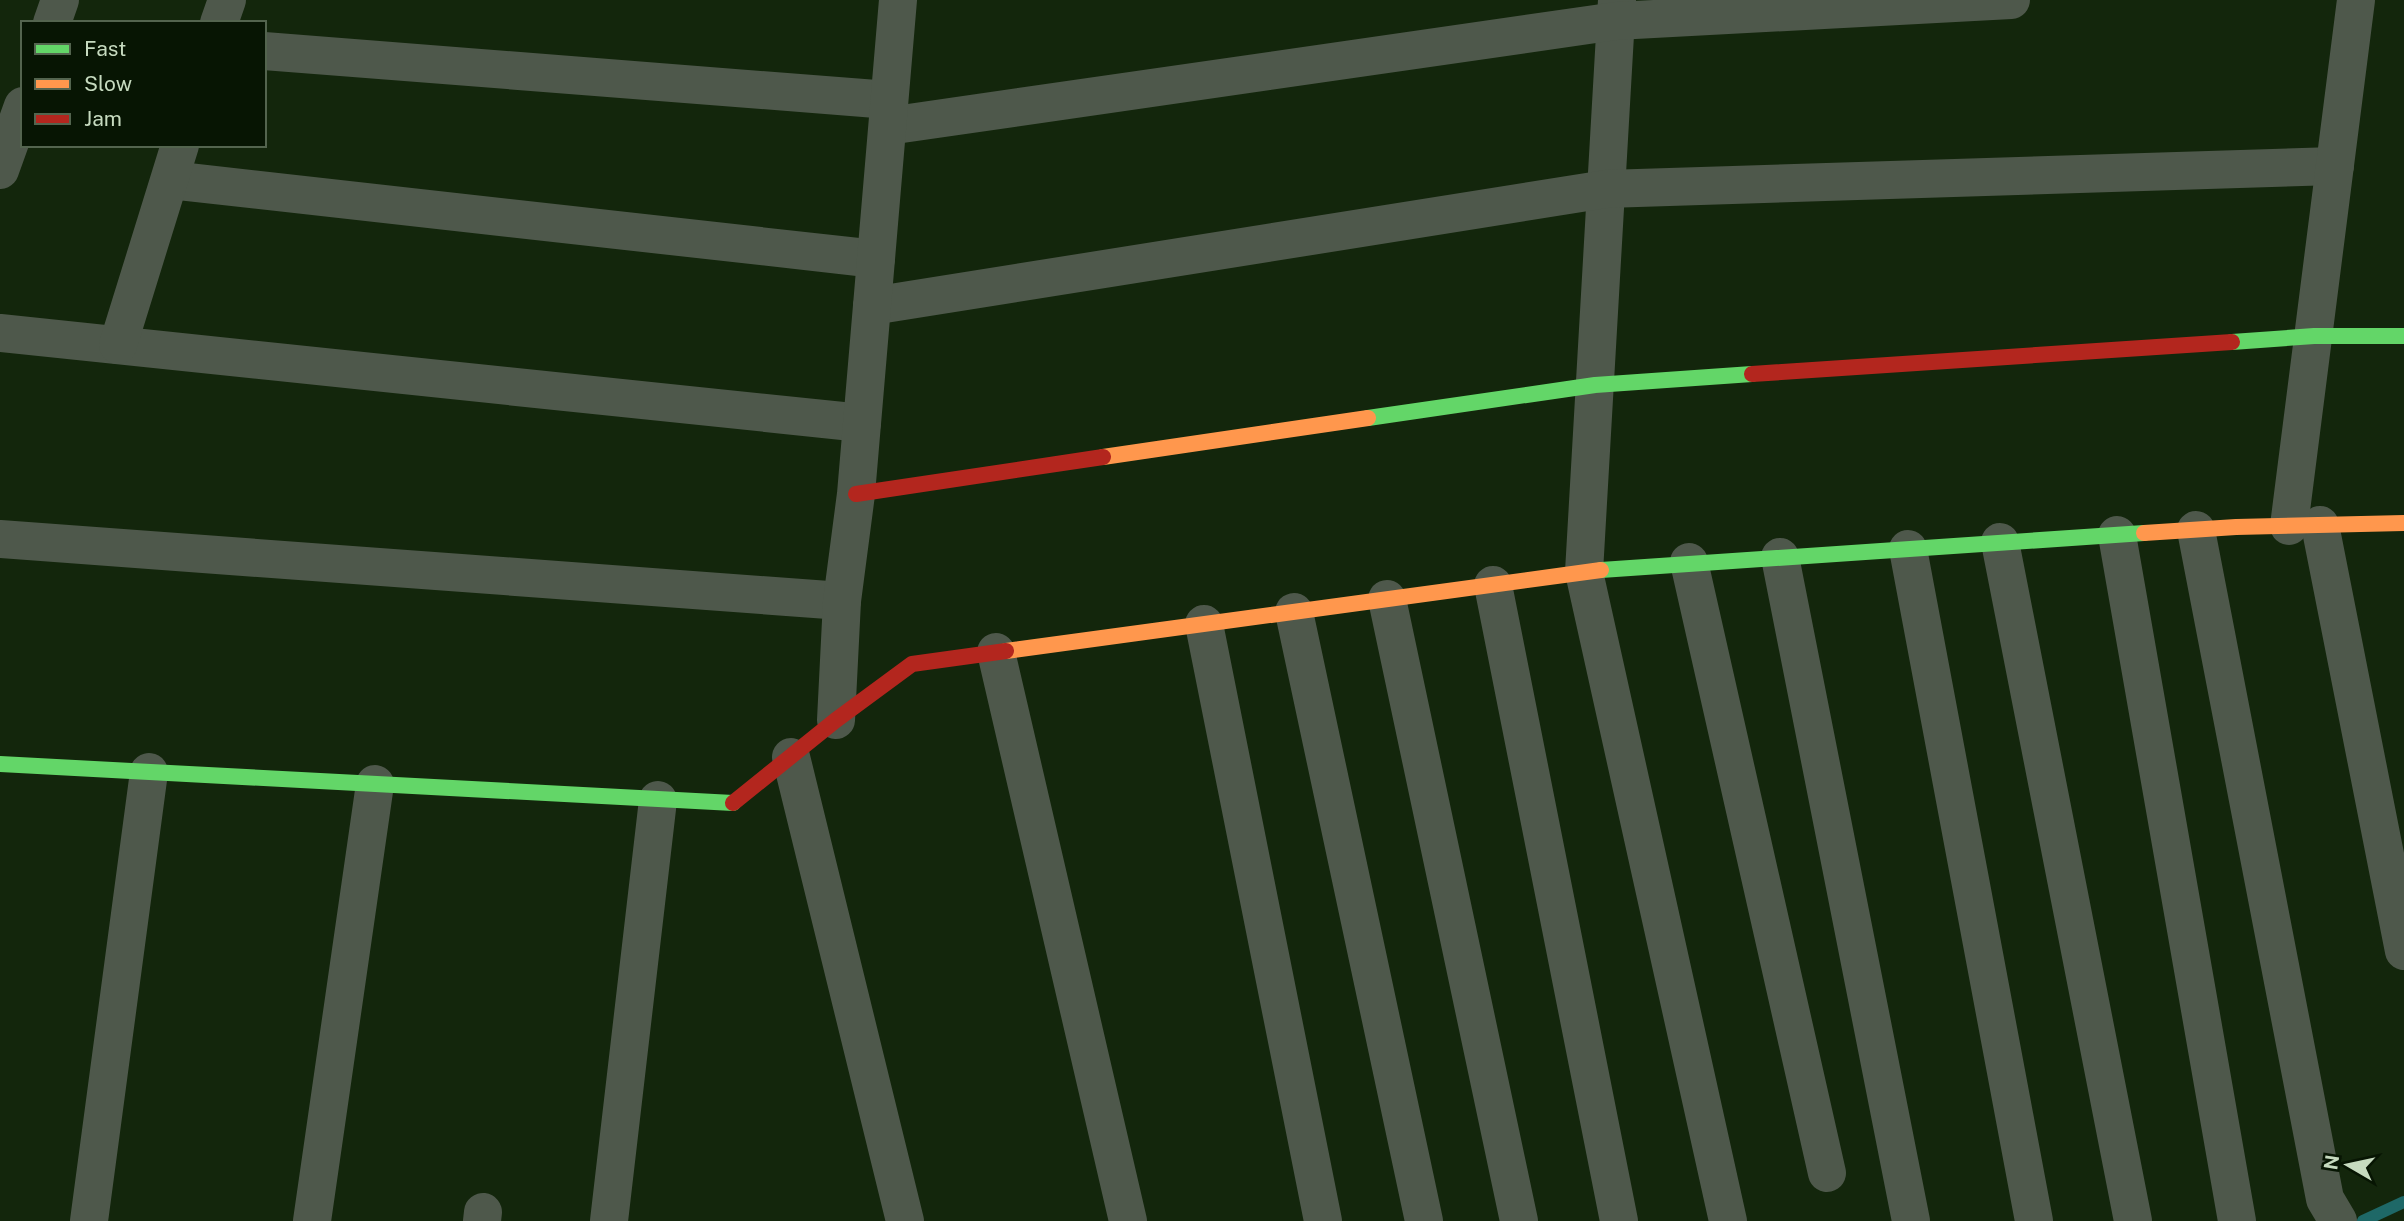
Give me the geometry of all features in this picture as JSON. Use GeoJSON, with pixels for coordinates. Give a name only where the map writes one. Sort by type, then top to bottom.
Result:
{"type":"FeatureCollection","features":[{"type":"Feature","properties":{"kind":"street"},"geometry":{"type":"LineString","coordinates":[[53,21],[60,0]]}},
{"type":"Feature","properties":{"kind":"street"},"geometry":{"type":"LineString","coordinates":[[220,21],[226,0]]}},
{"type":"Feature","properties":{"kind":"street"},"geometry":{"type":"LineString","coordinates":[[836,720],[842,601],[856,494],[898,0]]}},
{"type":"Feature","properties":{"kind":"street"},"geometry":{"type":"LineString","coordinates":[[266,51],[888,113],[1616,11],[2011,0]]}},
{"type":"Feature","properties":{"kind":"street"},"geometry":{"type":"LineString","coordinates":[[2356,0],[2314,336],[2304,525],[2404,951]]}},
{"type":"Feature","properties":{"kind":"street"},"geometry":{"type":"LineString","coordinates":[[1616,11],[1584,572],[1728,1221]]}},
{"type":"Feature","properties":{"kind":"street"},"geometry":{"type":"LineString","coordinates":[[0,170],[21,112]]}},
{"type":"Feature","properties":{"kind":"street"},"geometry":{"type":"LineString","coordinates":[[117,345],[175,162],[876,258]]}},
{"type":"Feature","properties":{"kind":"street"},"geometry":{"type":"LineString","coordinates":[[872,306],[1606,189],[2335,166]]}},
{"type":"Feature","properties":{"kind":"street"},"geometry":{"type":"LineString","coordinates":[[0,333],[862,423]]}},
{"type":"Feature","properties":{"kind":"street"},"geometry":{"type":"LineString","coordinates":[[856,494],[1595,385],[2314,336],[2404,336]]}},
{"type":"Feature","properties":{"kind":"street"},"geometry":{"type":"LineString","coordinates":[[0,764],[733,804],[836,720],[912,664],[1584,572],[1689,562],[2196,530],[2404,523]]}},
{"type":"Feature","properties":{"kind":"street"},"geometry":{"type":"LineString","coordinates":[[2196,530],[2325,1199],[2338,1221]]}},
{"type":"Feature","properties":{"kind":"street"},"geometry":{"type":"LineString","coordinates":[[2117,535],[2237,1221]]}},
{"type":"Feature","properties":{"kind":"street"},"geometry":{"type":"LineString","coordinates":[[0,539],[842,601]]}},
{"type":"Feature","properties":{"kind":"street"},"geometry":{"type":"LineString","coordinates":[[2000,542],[2133,1221]]}},
{"type":"Feature","properties":{"kind":"street"},"geometry":{"type":"LineString","coordinates":[[1908,549],[2034,1221]]}},
{"type":"Feature","properties":{"kind":"street"},"geometry":{"type":"LineString","coordinates":[[1780,557],[1911,1221]]}},
{"type":"Feature","properties":{"kind":"street"},"geometry":{"type":"LineString","coordinates":[[1689,562],[1827,1173]]}},
{"type":"Feature","properties":{"kind":"street"},"geometry":{"type":"LineString","coordinates":[[1493,585],[1619,1221]]}},
{"type":"Feature","properties":{"kind":"street"},"geometry":{"type":"LineString","coordinates":[[1387,600],[1519,1221]]}},
{"type":"Feature","properties":{"kind":"street"},"geometry":{"type":"LineString","coordinates":[[1294,611],[1424,1221]]}},
{"type":"Feature","properties":{"kind":"street"},"geometry":{"type":"LineString","coordinates":[[1204,624],[1323,1221]]}},
{"type":"Feature","properties":{"kind":"street"},"geometry":{"type":"LineString","coordinates":[[996,652],[1128,1221]]}},
{"type":"Feature","properties":{"kind":"street"},"geometry":{"type":"LineString","coordinates":[[791,757],[905,1221]]}},
{"type":"Feature","properties":{"kind":"street"},"geometry":{"type":"LineString","coordinates":[[89,1221],[149,772]]}},
{"type":"Feature","properties":{"kind":"street"},"geometry":{"type":"LineString","coordinates":[[312,1221],[375,784]]}},
{"type":"Feature","properties":{"kind":"street"},"geometry":{"type":"LineString","coordinates":[[609,1221],[658,800]]}},
{"type":"Feature","properties":{"kind":"waterway"},"geometry":{"type":"LineString","coordinates":[[2363,1221],[2404,1202]]}},
{"type":"Feature","properties":{"kind":"traffic: fast"},"geometry":{"type":"LineString","coordinates":[[2232,342],[2314,336],[2404,336]]}},
{"type":"Feature","properties":{"kind":"traffic: fast"},"geometry":{"type":"LineString","coordinates":[[1368,418],[1595,385],[1752,374]]}},
{"type":"Feature","properties":{"kind":"traffic: fast"},"geometry":{"type":"LineString","coordinates":[[1601,570],[2144,533]]}},
{"type":"Feature","properties":{"kind":"traffic: fast"},"geometry":{"type":"LineString","coordinates":[[0,764],[733,803]]}},
{"type":"Feature","properties":{"kind":"traffic: slow"},"geometry":{"type":"LineString","coordinates":[[1103,457],[1368,418]]}},
{"type":"Feature","properties":{"kind":"traffic: slow"},"geometry":{"type":"LineString","coordinates":[[2144,533],[2236,527],[2404,523]]}},
{"type":"Feature","properties":{"kind":"traffic: slow"},"geometry":{"type":"LineString","coordinates":[[1006,651],[1601,570]]}},
{"type":"Feature","properties":{"kind":"traffic: jam"},"geometry":{"type":"LineString","coordinates":[[1752,374],[2232,342]]}},
{"type":"Feature","properties":{"kind":"traffic: jam"},"geometry":{"type":"LineString","coordinates":[[856,494],[1103,457]]}},
{"type":"Feature","properties":{"kind":"traffic: jam"},"geometry":{"type":"LineString","coordinates":[[733,803],[836,720],[912,664],[1006,651]]}}]}
